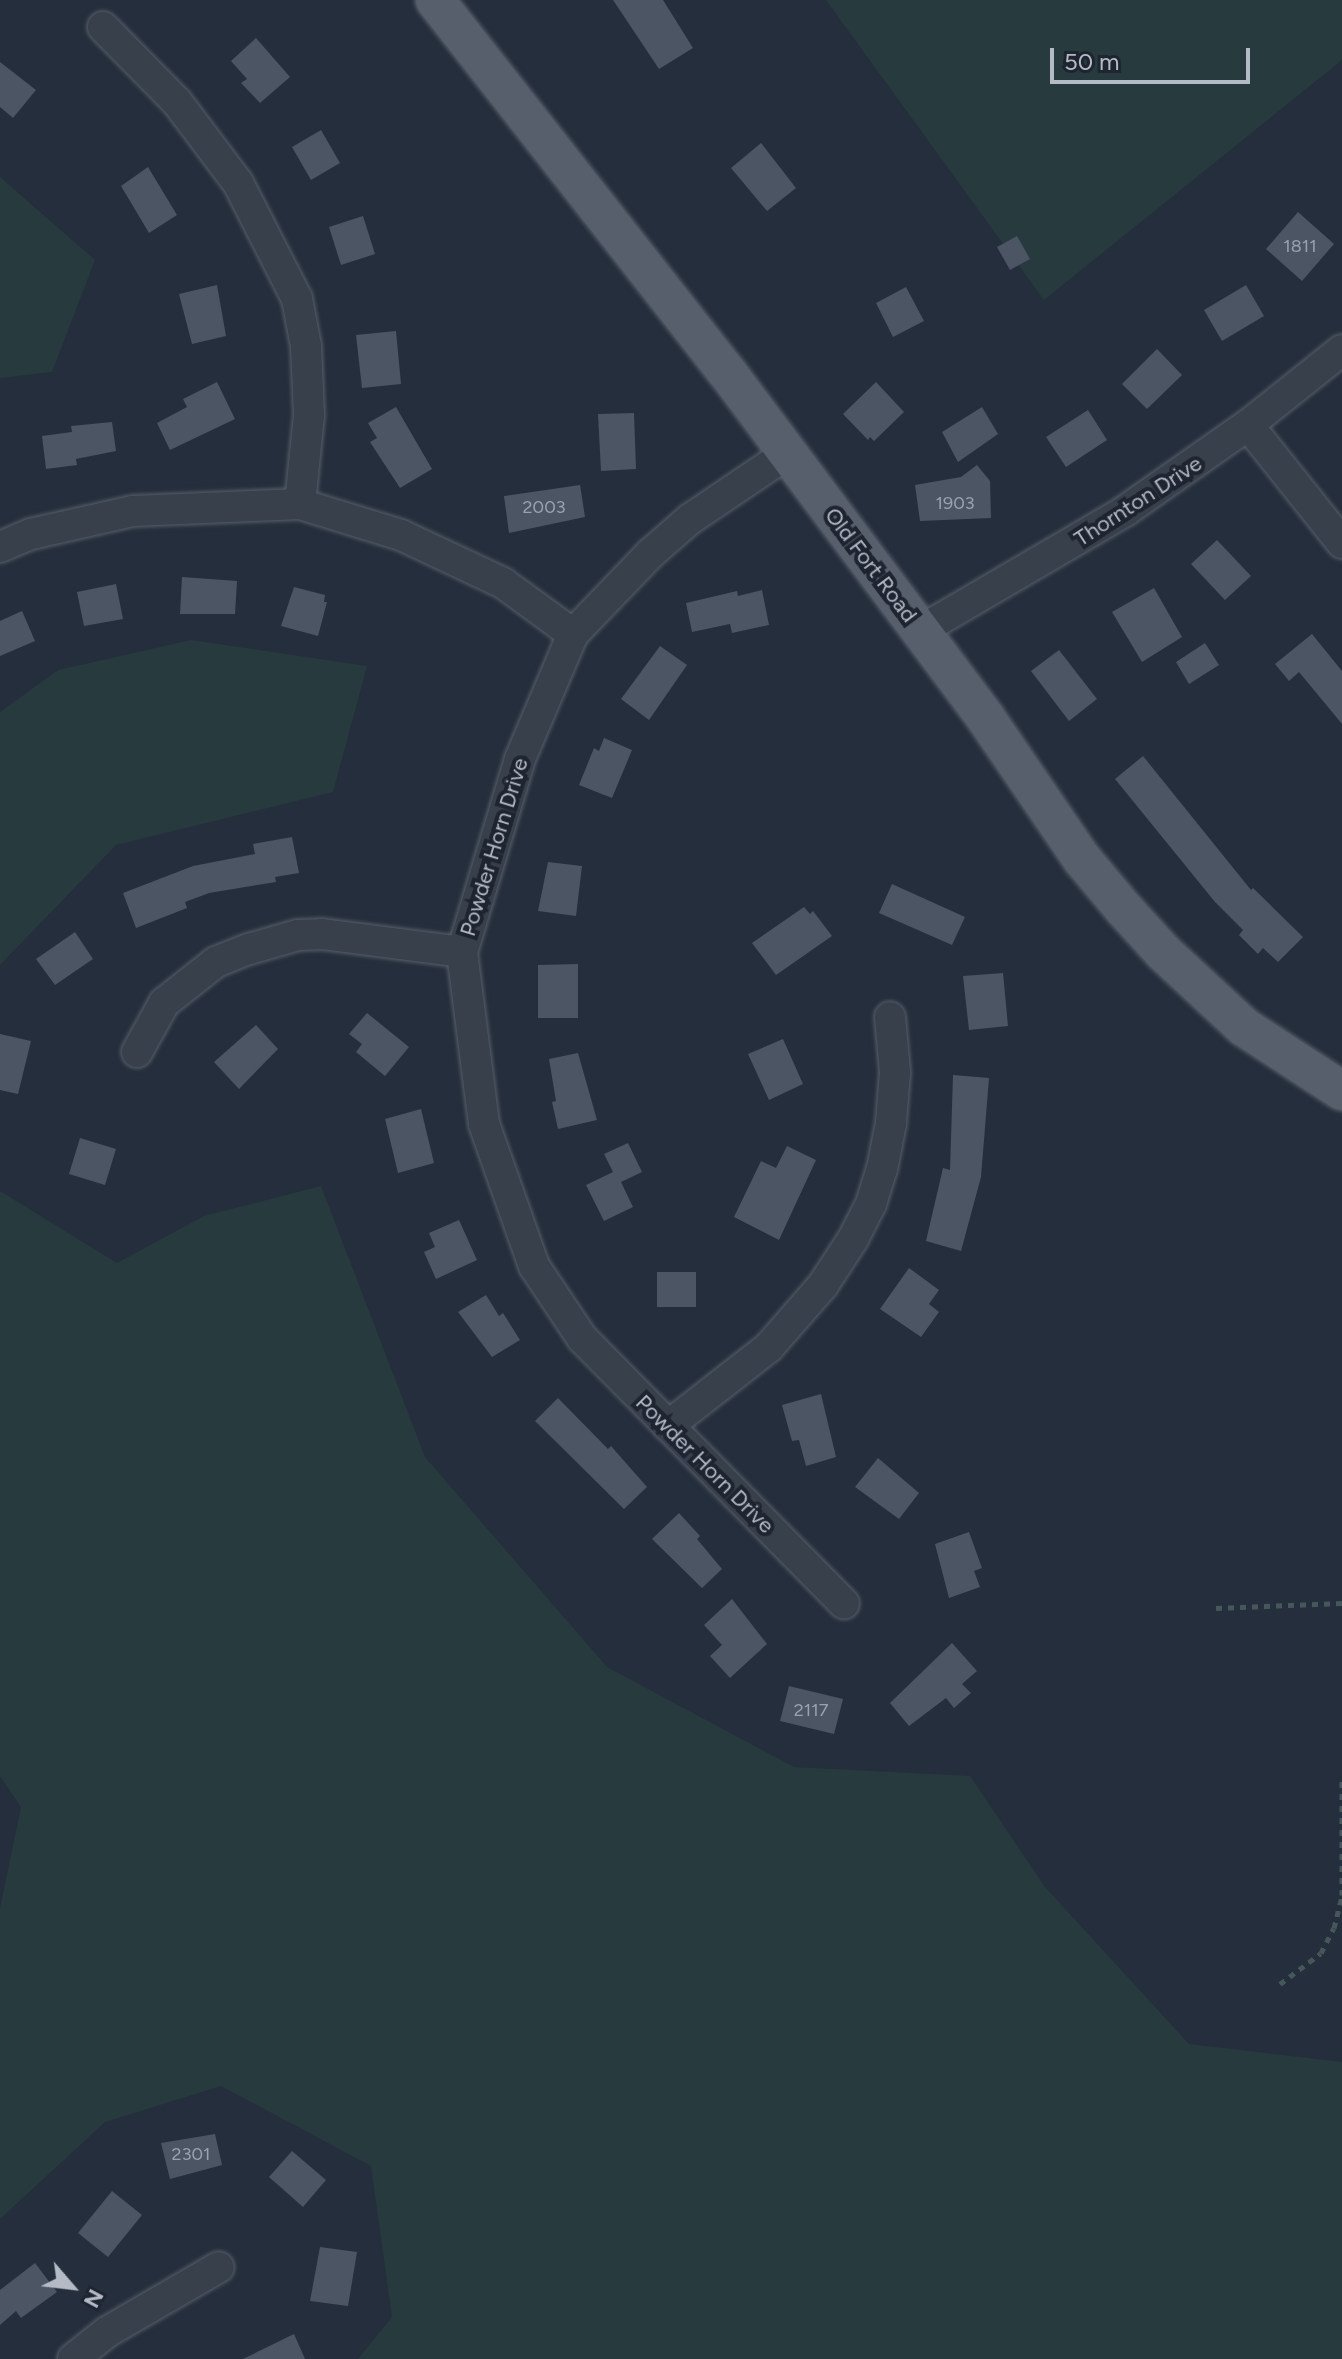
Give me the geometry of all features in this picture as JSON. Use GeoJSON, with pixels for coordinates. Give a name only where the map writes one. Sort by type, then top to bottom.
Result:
{"type":"FeatureCollection","features":[{"type":"Feature","properties":{"kind":"main road","name":"Old Fort Road"},"geometry":{"type":"LineString","coordinates":[[435,0],[788,453],[920,631],[1082,859],[1163,952],[1244,1027],[1342,1091]]}},
{"type":"Feature","properties":{"kind":"street"},"geometry":{"type":"LineString","coordinates":[[103,27],[177,102],[238,183],[297,299],[306,346],[309,415],[300,504]]}},
{"type":"Feature","properties":{"kind":"street","name":"Thornton Drive"},"geometry":{"type":"LineString","coordinates":[[920,631],[1125,511],[1248,425],[1342,350]]}},
{"type":"Feature","properties":{"kind":"street"},"geometry":{"type":"LineString","coordinates":[[1248,425],[1342,543]]}},
{"type":"Feature","properties":{"kind":"street","name":"Powder Horn Drive"},"geometry":{"type":"LineString","coordinates":[[788,453],[690,519],[651,553],[573,634],[520,759],[462,952],[484,1124],[534,1266],[582,1338],[844,1604]]}},
{"type":"Feature","properties":{"kind":"street"},"geometry":{"type":"LineString","coordinates":[[0,547],[31,534],[133,511],[300,504],[401,535],[503,583],[573,634]]}},
{"type":"Feature","properties":{"kind":"street"},"geometry":{"type":"LineString","coordinates":[[137,1052],[164,1003],[216,962],[249,949],[298,935],[322,934],[462,952]]}},
{"type":"Feature","properties":{"kind":"street"},"geometry":{"type":"LineString","coordinates":[[668,1426],[769,1347],[823,1285],[853,1239],[882,1169],[891,1123],[895,1072],[890,1017]]}},
{"type":"Feature","properties":{"kind":"street"},"geometry":{"type":"LineString","coordinates":[[73,2359],[107,2332],[219,2267]]}},
{"type":"Feature","properties":{"kind":"path"},"geometry":{"type":"LineString","coordinates":[[1216,1608],[1342,1603]]}},
{"type":"Feature","properties":{"kind":"path"},"geometry":{"type":"LineString","coordinates":[[1280,1984],[1321,1953],[1334,1928],[1342,1895],[1342,1778]]}},
{"type":"Feature","properties":{"kind":"shaded area"},"geometry":{"type":"Polygon","coordinates":[[[826,0],[1342,0],[1342,60],[1044,300],[826,0]]]}},
{"type":"Feature","properties":{"kind":"shaded area"},"geometry":{"type":"Polygon","coordinates":[[[0,177],[95,260],[52,372],[0,378],[0,177]]]}},
{"type":"Feature","properties":{"kind":"shaded area"},"geometry":{"type":"Polygon","coordinates":[[[191,640],[367,666],[333,792],[116,845],[0,965],[0,712],[58,670],[191,640]]]}},
{"type":"Feature","properties":{"kind":"shaded area"},"geometry":{"type":"Polygon","coordinates":[[[321,1186],[425,1457],[607,1667],[794,1767],[970,1776],[1045,1887],[1189,2044],[1342,2062],[1342,2359],[358,2359],[392,2317],[371,2166],[221,2086],[105,2122],[0,2219],[0,1908],[21,1807],[0,1776],[0,1191],[117,1263],[204,1216],[321,1186]]]}},
{"type":"Feature","properties":{"kind":"building"},"geometry":{"type":"Polygon","coordinates":[[[613,0],[663,0],[693,48],[659,69],[613,0]]]}},
{"type":"Feature","properties":{"kind":"building"},"geometry":{"type":"Polygon","coordinates":[[[256,38],[290,77],[260,103],[241,83],[247,79],[231,61],[256,38]]]}},
{"type":"Feature","properties":{"kind":"building"},"geometry":{"type":"Polygon","coordinates":[[[0,62],[36,90],[13,118],[0,107],[0,62]]]}},
{"type":"Feature","properties":{"kind":"building"},"geometry":{"type":"Polygon","coordinates":[[[321,130],[340,163],[311,180],[292,147],[321,130]]]}},
{"type":"Feature","properties":{"kind":"building"},"geometry":{"type":"Polygon","coordinates":[[[761,143],[796,188],[767,211],[731,168],[761,143]]]}},
{"type":"Feature","properties":{"kind":"building"},"geometry":{"type":"Polygon","coordinates":[[[148,167],[177,215],[149,233],[121,186],[148,167]]]}},
{"type":"Feature","properties":{"kind":"building"},"geometry":{"type":"Polygon","coordinates":[[[1298,212],[1334,244],[1302,281],[1266,249],[1298,212]]]}},
{"type":"Feature","properties":{"kind":"building"},"geometry":{"type":"Polygon","coordinates":[[[363,216],[375,254],[341,265],[329,227],[363,216]]]}},
{"type":"Feature","properties":{"kind":"building"},"geometry":{"type":"Polygon","coordinates":[[[1017,236],[1030,259],[1010,270],[997,247],[1017,236]]]}},
{"type":"Feature","properties":{"kind":"building"},"geometry":{"type":"Polygon","coordinates":[[[217,285],[226,336],[192,344],[179,294],[217,285]]]}},
{"type":"Feature","properties":{"kind":"building"},"geometry":{"type":"Polygon","coordinates":[[[1246,285],[1264,316],[1222,341],[1204,310],[1246,285]]]}},
{"type":"Feature","properties":{"kind":"building"},"geometry":{"type":"Polygon","coordinates":[[[906,287],[924,321],[893,337],[876,303],[906,287]]]}},
{"type":"Feature","properties":{"kind":"building"},"geometry":{"type":"Polygon","coordinates":[[[396,331],[401,384],[362,388],[356,335],[396,331]]]}},
{"type":"Feature","properties":{"kind":"building"},"geometry":{"type":"Polygon","coordinates":[[[1157,349],[1182,375],[1147,409],[1122,384],[1157,349]]]}},
{"type":"Feature","properties":{"kind":"building"},"geometry":{"type":"Polygon","coordinates":[[[217,382],[235,419],[170,450],[157,423],[187,407],[183,399],[217,382]]]}},
{"type":"Feature","properties":{"kind":"building"},"geometry":{"type":"Polygon","coordinates":[[[876,382],[904,412],[874,441],[870,437],[868,440],[843,414],[876,382]]]}},
{"type":"Feature","properties":{"kind":"building"},"geometry":{"type":"Polygon","coordinates":[[[396,407],[432,469],[400,488],[370,442],[377,438],[368,423],[396,407]]]}},
{"type":"Feature","properties":{"kind":"building"},"geometry":{"type":"Polygon","coordinates":[[[982,407],[998,434],[958,462],[942,432],[982,407]]]}},
{"type":"Feature","properties":{"kind":"building"},"geometry":{"type":"Polygon","coordinates":[[[1088,410],[1107,440],[1066,467],[1046,437],[1088,410]]]}},
{"type":"Feature","properties":{"kind":"building"},"geometry":{"type":"Polygon","coordinates":[[[634,413],[636,469],[601,471],[598,414],[634,413]]]}},
{"type":"Feature","properties":{"kind":"building"},"geometry":{"type":"Polygon","coordinates":[[[112,422],[116,451],[76,459],[77,465],[46,469],[42,436],[72,432],[71,426],[112,422]]]}},
{"type":"Feature","properties":{"kind":"building"},"geometry":{"type":"Polygon","coordinates":[[[977,465],[990,481],[991,518],[920,521],[915,485],[961,477],[977,465]]]}},
{"type":"Feature","properties":{"kind":"building"},"geometry":{"type":"Polygon","coordinates":[[[580,485],[585,517],[509,533],[504,496],[580,485]]]}},
{"type":"Feature","properties":{"kind":"building"},"geometry":{"type":"Polygon","coordinates":[[[1217,540],[1251,576],[1225,600],[1191,564],[1217,540]]]}},
{"type":"Feature","properties":{"kind":"building"},"geometry":{"type":"Polygon","coordinates":[[[182,577],[237,581],[235,614],[180,614],[182,577]]]}},
{"type":"Feature","properties":{"kind":"building"},"geometry":{"type":"Polygon","coordinates":[[[116,584],[123,619],[84,626],[77,592],[116,584]]]}},
{"type":"Feature","properties":{"kind":"building"},"geometry":{"type":"Polygon","coordinates":[[[294,587],[325,595],[324,602],[327,602],[318,636],[281,626],[294,587]]]}},
{"type":"Feature","properties":{"kind":"building"},"geometry":{"type":"Polygon","coordinates":[[[1154,588],[1182,637],[1142,662],[1112,612],[1154,588]]]}},
{"type":"Feature","properties":{"kind":"building"},"geometry":{"type":"Polygon","coordinates":[[[762,590],[769,625],[732,633],[730,624],[692,632],[686,603],[737,591],[738,596],[762,590]]]}},
{"type":"Feature","properties":{"kind":"building"},"geometry":{"type":"Polygon","coordinates":[[[22,611],[35,641],[0,656],[0,621],[22,611]]]}},
{"type":"Feature","properties":{"kind":"building"},"geometry":{"type":"Polygon","coordinates":[[[1312,634],[1342,671],[1342,724],[1299,672],[1289,681],[1275,664],[1312,634]]]}},
{"type":"Feature","properties":{"kind":"building"},"geometry":{"type":"Polygon","coordinates":[[[1205,643],[1219,665],[1189,684],[1176,662],[1205,643]]]}},
{"type":"Feature","properties":{"kind":"building"},"geometry":{"type":"Polygon","coordinates":[[[660,646],[687,665],[649,720],[621,699],[660,646]]]}},
{"type":"Feature","properties":{"kind":"building"},"geometry":{"type":"Polygon","coordinates":[[[1059,650],[1097,699],[1069,721],[1031,671],[1059,650]]]}},
{"type":"Feature","properties":{"kind":"building"},"geometry":{"type":"Polygon","coordinates":[[[604,738],[632,750],[612,798],[579,785],[594,748],[599,751],[604,738]]]}},
{"type":"Feature","properties":{"kind":"building"},"geometry":{"type":"Polygon","coordinates":[[[1143,756],[1251,890],[1253,888],[1303,937],[1278,962],[1263,948],[1258,954],[1239,935],[1243,930],[1215,902],[1115,779],[1143,756]]]}},
{"type":"Feature","properties":{"kind":"building"},"geometry":{"type":"Polygon","coordinates":[[[292,837],[299,873],[275,877],[276,882],[209,893],[185,902],[187,908],[136,928],[123,893],[193,866],[255,854],[253,844],[292,837]]]}},
{"type":"Feature","properties":{"kind":"building"},"geometry":{"type":"Polygon","coordinates":[[[548,862],[582,866],[576,916],[538,911],[548,862]]]}},
{"type":"Feature","properties":{"kind":"building"},"geometry":{"type":"Polygon","coordinates":[[[892,884],[965,917],[952,945],[879,913],[892,884]]]}},
{"type":"Feature","properties":{"kind":"building"},"geometry":{"type":"Polygon","coordinates":[[[804,907],[810,914],[813,911],[832,936],[776,975],[752,943],[804,907]]]}},
{"type":"Feature","properties":{"kind":"building"},"geometry":{"type":"Polygon","coordinates":[[[75,932],[93,959],[55,985],[36,959],[75,932]]]}},
{"type":"Feature","properties":{"kind":"building"},"geometry":{"type":"Polygon","coordinates":[[[578,964],[578,1018],[538,1018],[538,965],[578,964]]]}},
{"type":"Feature","properties":{"kind":"building"},"geometry":{"type":"Polygon","coordinates":[[[1003,973],[1008,1026],[969,1030],[963,976],[1003,973]]]}},
{"type":"Feature","properties":{"kind":"building"},"geometry":{"type":"Polygon","coordinates":[[[367,1013],[409,1047],[385,1076],[356,1052],[362,1044],[349,1034],[367,1013]]]}},
{"type":"Feature","properties":{"kind":"building"},"geometry":{"type":"Polygon","coordinates":[[[256,1025],[278,1049],[239,1089],[214,1062],[256,1025]]]}},
{"type":"Feature","properties":{"kind":"building"},"geometry":{"type":"Polygon","coordinates":[[[0,1034],[31,1041],[18,1094],[0,1090],[0,1034]]]}},
{"type":"Feature","properties":{"kind":"building"},"geometry":{"type":"Polygon","coordinates":[[[783,1039],[803,1084],[769,1100],[748,1054],[783,1039]]]}},
{"type":"Feature","properties":{"kind":"building"},"geometry":{"type":"Polygon","coordinates":[[[578,1053],[597,1120],[558,1129],[552,1102],[556,1101],[549,1059],[578,1053]]]}},
{"type":"Feature","properties":{"kind":"building"},"geometry":{"type":"Polygon","coordinates":[[[953,1075],[989,1078],[981,1177],[961,1251],[926,1241],[943,1168],[950,1170],[953,1075]]]}},
{"type":"Feature","properties":{"kind":"building"},"geometry":{"type":"Polygon","coordinates":[[[421,1109],[434,1163],[398,1173],[385,1119],[421,1109]]]}},
{"type":"Feature","properties":{"kind":"building"},"geometry":{"type":"Polygon","coordinates":[[[80,1138],[116,1149],[105,1185],[69,1174],[80,1138]]]}},
{"type":"Feature","properties":{"kind":"building"},"geometry":{"type":"Polygon","coordinates":[[[628,1143],[642,1172],[621,1182],[633,1207],[604,1221],[586,1185],[613,1172],[604,1154],[628,1143]]]}},
{"type":"Feature","properties":{"kind":"building"},"geometry":{"type":"Polygon","coordinates":[[[787,1146],[816,1160],[779,1240],[734,1217],[761,1161],[776,1168],[787,1146]]]}},
{"type":"Feature","properties":{"kind":"building"},"geometry":{"type":"Polygon","coordinates":[[[459,1220],[477,1260],[436,1279],[424,1252],[435,1247],[429,1233],[459,1220]]]}},
{"type":"Feature","properties":{"kind":"building"},"geometry":{"type":"Polygon","coordinates":[[[909,1268],[939,1290],[929,1304],[939,1312],[921,1337],[880,1309],[909,1268]]]}},
{"type":"Feature","properties":{"kind":"building"},"geometry":{"type":"Polygon","coordinates":[[[657,1272],[696,1272],[696,1307],[657,1307],[657,1272]]]}},
{"type":"Feature","properties":{"kind":"building"},"geometry":{"type":"Polygon","coordinates":[[[486,1295],[499,1316],[503,1313],[520,1340],[492,1357],[458,1312],[486,1295]]]}},
{"type":"Feature","properties":{"kind":"building"},"geometry":{"type":"Polygon","coordinates":[[[821,1394],[836,1457],[806,1466],[799,1440],[792,1441],[782,1405],[821,1394]]]}},
{"type":"Feature","properties":{"kind":"building"},"geometry":{"type":"Polygon","coordinates":[[[558,1398],[608,1449],[611,1446],[647,1487],[624,1509],[535,1421],[558,1398]]]}},
{"type":"Feature","properties":{"kind":"building"},"geometry":{"type":"Polygon","coordinates":[[[878,1458],[919,1493],[899,1519],[855,1487],[878,1458]]]}},
{"type":"Feature","properties":{"kind":"building"},"geometry":{"type":"Polygon","coordinates":[[[679,1513],[700,1536],[697,1539],[722,1569],[702,1588],[652,1539],[679,1513]]]}},
{"type":"Feature","properties":{"kind":"building"},"geometry":{"type":"Polygon","coordinates":[[[969,1532],[982,1568],[974,1571],[980,1587],[949,1598],[935,1544],[969,1532]]]}},
{"type":"Feature","properties":{"kind":"building"},"geometry":{"type":"Polygon","coordinates":[[[732,1599],[767,1644],[730,1678],[710,1656],[722,1645],[704,1625],[732,1599]]]}},
{"type":"Feature","properties":{"kind":"building"},"geometry":{"type":"Polygon","coordinates":[[[952,1643],[977,1671],[962,1684],[971,1693],[954,1708],[946,1698],[909,1726],[890,1703],[952,1643]]]}},
{"type":"Feature","properties":{"kind":"building"},"geometry":{"type":"Polygon","coordinates":[[[789,1686],[843,1699],[834,1734],[780,1721],[789,1686]]]}},
{"type":"Feature","properties":{"kind":"building"},"geometry":{"type":"Polygon","coordinates":[[[215,2134],[222,2165],[170,2179],[161,2143],[215,2134]]]}},
{"type":"Feature","properties":{"kind":"building"},"geometry":{"type":"Polygon","coordinates":[[[292,2151],[326,2180],[303,2207],[269,2177],[292,2151]]]}},
{"type":"Feature","properties":{"kind":"building"},"geometry":{"type":"Polygon","coordinates":[[[112,2191],[142,2215],[108,2257],[78,2233],[112,2191]]]}},
{"type":"Feature","properties":{"kind":"building"},"geometry":{"type":"Polygon","coordinates":[[[320,2247],[357,2252],[348,2306],[310,2301],[320,2247]]]}},
{"type":"Feature","properties":{"kind":"building"},"geometry":{"type":"Polygon","coordinates":[[[35,2263],[57,2292],[21,2318],[16,2311],[0,2325],[0,2290],[35,2263]]]}},
{"type":"Feature","properties":{"kind":"building"},"geometry":{"type":"Polygon","coordinates":[[[294,2334],[305,2359],[243,2359],[294,2334]]]}}]}
